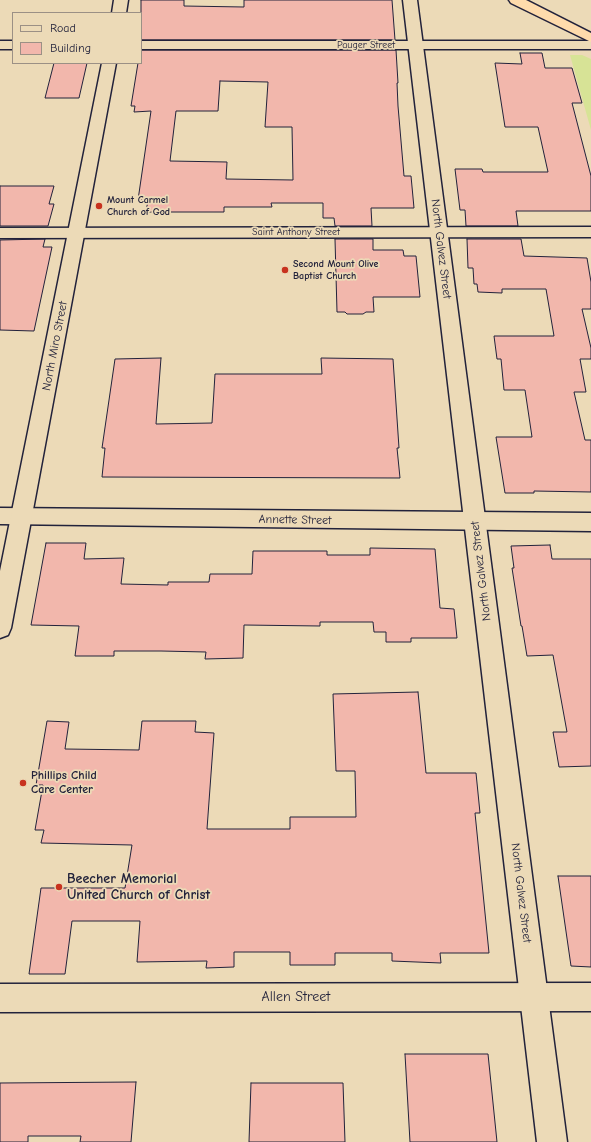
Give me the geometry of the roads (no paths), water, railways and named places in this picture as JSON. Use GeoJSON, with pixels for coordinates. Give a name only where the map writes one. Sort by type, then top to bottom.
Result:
{"type":"FeatureCollection","features":[{"type":"Feature","properties":{"kind":"highway"},"geometry":{"type":"LineString","coordinates":[[516,0],[591,38]]}},
{"type":"Feature","properties":{"kind":"street"},"geometry":{"type":"LineString","coordinates":[[119,12],[121,0]]}},
{"type":"Feature","properties":{"kind":"street","name":"North Galvez Street"},"geometry":{"type":"LineString","coordinates":[[410,0],[552,1142]]}},
{"type":"Feature","properties":{"kind":"street"},"geometry":{"type":"LineString","coordinates":[[0,45],[12,45]]}},
{"type":"Feature","properties":{"kind":"street","name":"Pauger Street"},"geometry":{"type":"LineString","coordinates":[[142,45],[591,45]]}},
{"type":"Feature","properties":{"kind":"street","name":"North Miro Street"},"geometry":{"type":"LineString","coordinates":[[0,628],[109,64]]}},
{"type":"Feature","properties":{"kind":"street","name":"Saint Anthony Street"},"geometry":{"type":"LineString","coordinates":[[0,232],[591,232]]}},
{"type":"Feature","properties":{"kind":"street","name":"Annette Street"},"geometry":{"type":"LineString","coordinates":[[0,516],[591,522]]}},
{"type":"Feature","properties":{"kind":"street","name":"Allen Street"},"geometry":{"type":"LineString","coordinates":[[0,998],[591,996]]}},
{"type":"Feature","properties":{"kind":"place","name":"Mount Carmel Church of God"},"geometry":{"type":"Point","coordinates":[99,206]}},
{"type":"Feature","properties":{"kind":"place","name":"Second Mount Olive Baptist Church"},"geometry":{"type":"Point","coordinates":[285,270]}},
{"type":"Feature","properties":{"kind":"place","name":"Phillips Child Care Center"},"geometry":{"type":"Point","coordinates":[23,783]}},
{"type":"Feature","properties":{"kind":"place","name":"Beecher Memorial United Church of Christ"},"geometry":{"type":"Point","coordinates":[59,887]}}]}
